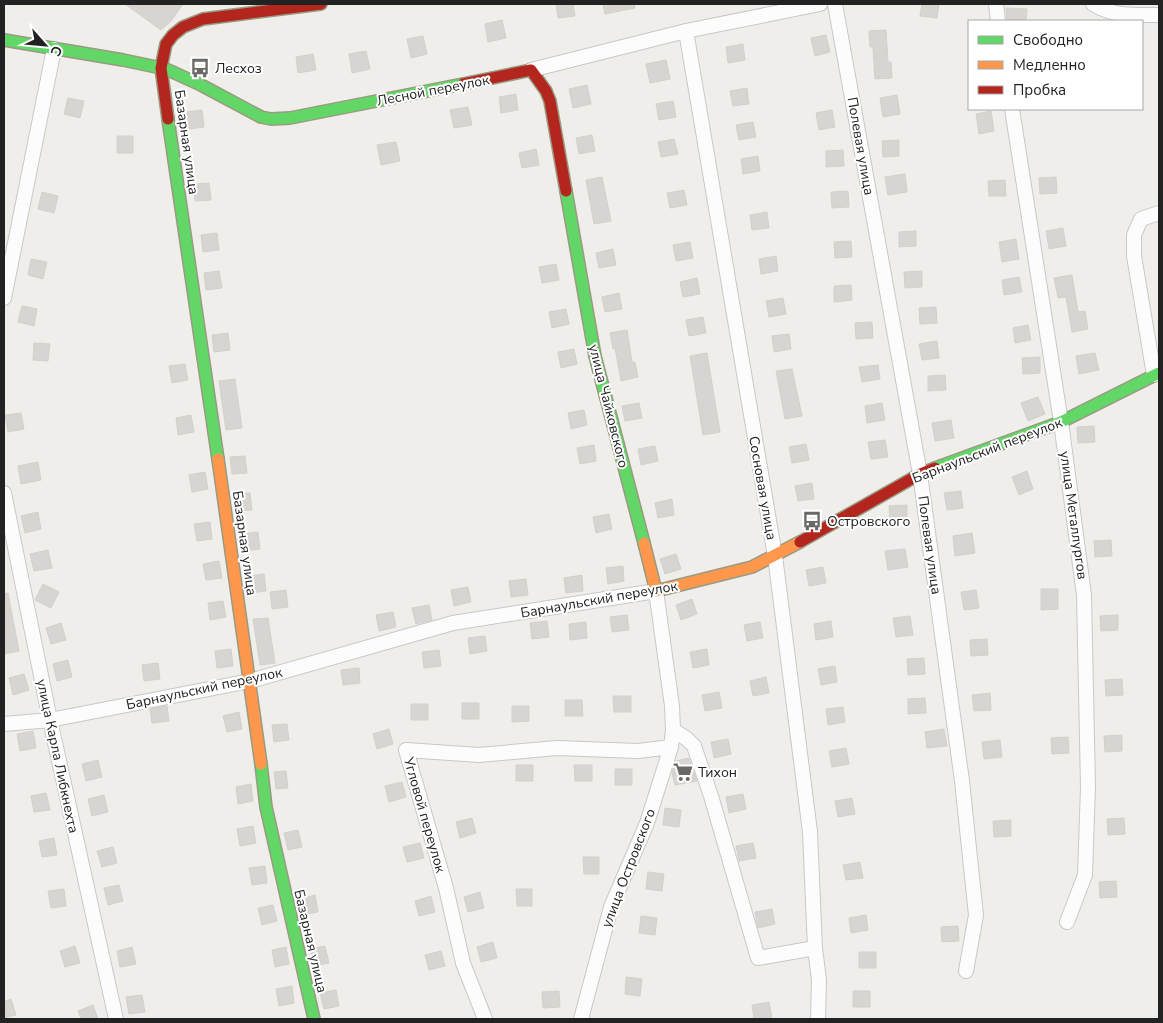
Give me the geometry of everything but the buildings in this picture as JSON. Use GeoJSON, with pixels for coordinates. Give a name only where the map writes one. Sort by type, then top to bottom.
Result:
{"type":"FeatureCollection","features":[{"type":"Feature","properties":{"kind":"street","name":"Базарная улица"},"geometry":{"type":"LineString","coordinates":[[314,1019],[266,807],[250,681],[162,68],[166,44],[183,27],[203,19],[321,4]]}},
{"type":"Feature","properties":{"kind":"street","name":"Лесной переулок"},"geometry":{"type":"LineString","coordinates":[[4,40],[162,68],[201,85],[246,110],[271,119],[306,115],[531,70],[686,31],[820,4]]}},
{"type":"Feature","properties":{"kind":"street","name":"Полевая улица"},"geometry":{"type":"LineString","coordinates":[[835,4],[920,474],[962,781],[976,915],[966,971]]}},
{"type":"Feature","properties":{"kind":"street"},"geometry":{"type":"LineString","coordinates":[[996,4],[998,20]]}},
{"type":"Feature","properties":{"kind":"street"},"geometry":{"type":"LineString","coordinates":[[1094,4],[1104,10],[1122,15],[1159,15]]}},
{"type":"Feature","properties":{"kind":"street","name":"Сосновая улица"},"geometry":{"type":"LineString","coordinates":[[686,31],[775,556],[810,832],[815,948],[819,980],[818,1019]]}},
{"type":"Feature","properties":{"kind":"street"},"geometry":{"type":"LineString","coordinates":[[4,298],[54,50]]}},
{"type":"Feature","properties":{"kind":"street","name":"улица Чайковского"},"geometry":{"type":"LineString","coordinates":[[531,70],[546,91],[550,101],[595,356],[656,591],[672,706],[673,730],[671,747]]}},
{"type":"Feature","properties":{"kind":"street","name":"улица Металлургов"},"geometry":{"type":"LineString","coordinates":[[1012,110],[1061,422],[1084,594],[1088,787],[1085,875],[1066,922]]}},
{"type":"Feature","properties":{"kind":"street"},"geometry":{"type":"LineString","coordinates":[[1157,374],[1134,256],[1134,235],[1141,219],[1159,213]]}},
{"type":"Feature","properties":{"kind":"street","name":"Барнаульский переулок"},"geometry":{"type":"LineString","coordinates":[[4,724],[50,720],[250,681],[453,624],[656,591],[752,567],[775,556],[920,474],[1061,422],[1157,374]]}},
{"type":"Feature","properties":{"kind":"street","name":"улица Карла Либкнехта"},"geometry":{"type":"LineString","coordinates":[[4,492],[50,720],[116,1019]]}},
{"type":"Feature","properties":{"kind":"street"},"geometry":{"type":"LineString","coordinates":[[673,730],[694,746],[711,796],[758,958],[815,948]]}},
{"type":"Feature","properties":{"kind":"street","name":"Угловой переулок"},"geometry":{"type":"LineString","coordinates":[[485,1019],[463,963],[446,888],[406,750],[479,755],[557,748],[638,751],[671,747]]}},
{"type":"Feature","properties":{"kind":"street","name":"улица Островского"},"geometry":{"type":"LineString","coordinates":[[581,1019],[611,906],[647,822],[671,747]]}},
{"type":"Feature","properties":{"kind":"traffic: fast"},"geometry":{"type":"LineString","coordinates":[[4,40],[166,69],[201,85],[261,117],[271,119],[290,118],[463,84]]}},
{"type":"Feature","properties":{"kind":"traffic: fast"},"geometry":{"type":"LineString","coordinates":[[168,119],[218,459]]}},
{"type":"Feature","properties":{"kind":"traffic: fast"},"geometry":{"type":"LineString","coordinates":[[566,191],[595,356],[644,543]]}},
{"type":"Feature","properties":{"kind":"traffic: fast"},"geometry":{"type":"LineString","coordinates":[[935,468],[1061,422],[1159,373]]}},
{"type":"Feature","properties":{"kind":"traffic: fast"},"geometry":{"type":"LineString","coordinates":[[261,764],[266,807],[314,1019]]}},
{"type":"Feature","properties":{"kind":"traffic: slow"},"geometry":{"type":"LineString","coordinates":[[218,459],[261,764]]}},
{"type":"Feature","properties":{"kind":"traffic: slow"},"geometry":{"type":"LineString","coordinates":[[644,543],[656,591],[752,567],[800,542]]}},
{"type":"Feature","properties":{"kind":"traffic: jam"},"geometry":{"type":"LineString","coordinates":[[168,119],[161,68],[166,44],[183,27],[203,19],[321,4]]}},
{"type":"Feature","properties":{"kind":"traffic: jam"},"geometry":{"type":"LineString","coordinates":[[463,84],[531,70],[546,91],[550,101],[566,191]]}},
{"type":"Feature","properties":{"kind":"traffic: jam"},"geometry":{"type":"LineString","coordinates":[[800,542],[920,474],[935,468]]}},
{"type":"Feature","properties":{"kind":"place","name":"Лесхоз"},"geometry":{"type":"Point","coordinates":[200,68]}},
{"type":"Feature","properties":{"kind":"place","name":"Островского"},"geometry":{"type":"Point","coordinates":[812,521]}},
{"type":"Feature","properties":{"kind":"place","name":"Тихон"},"geometry":{"type":"Point","coordinates":[683,772]}}]}
